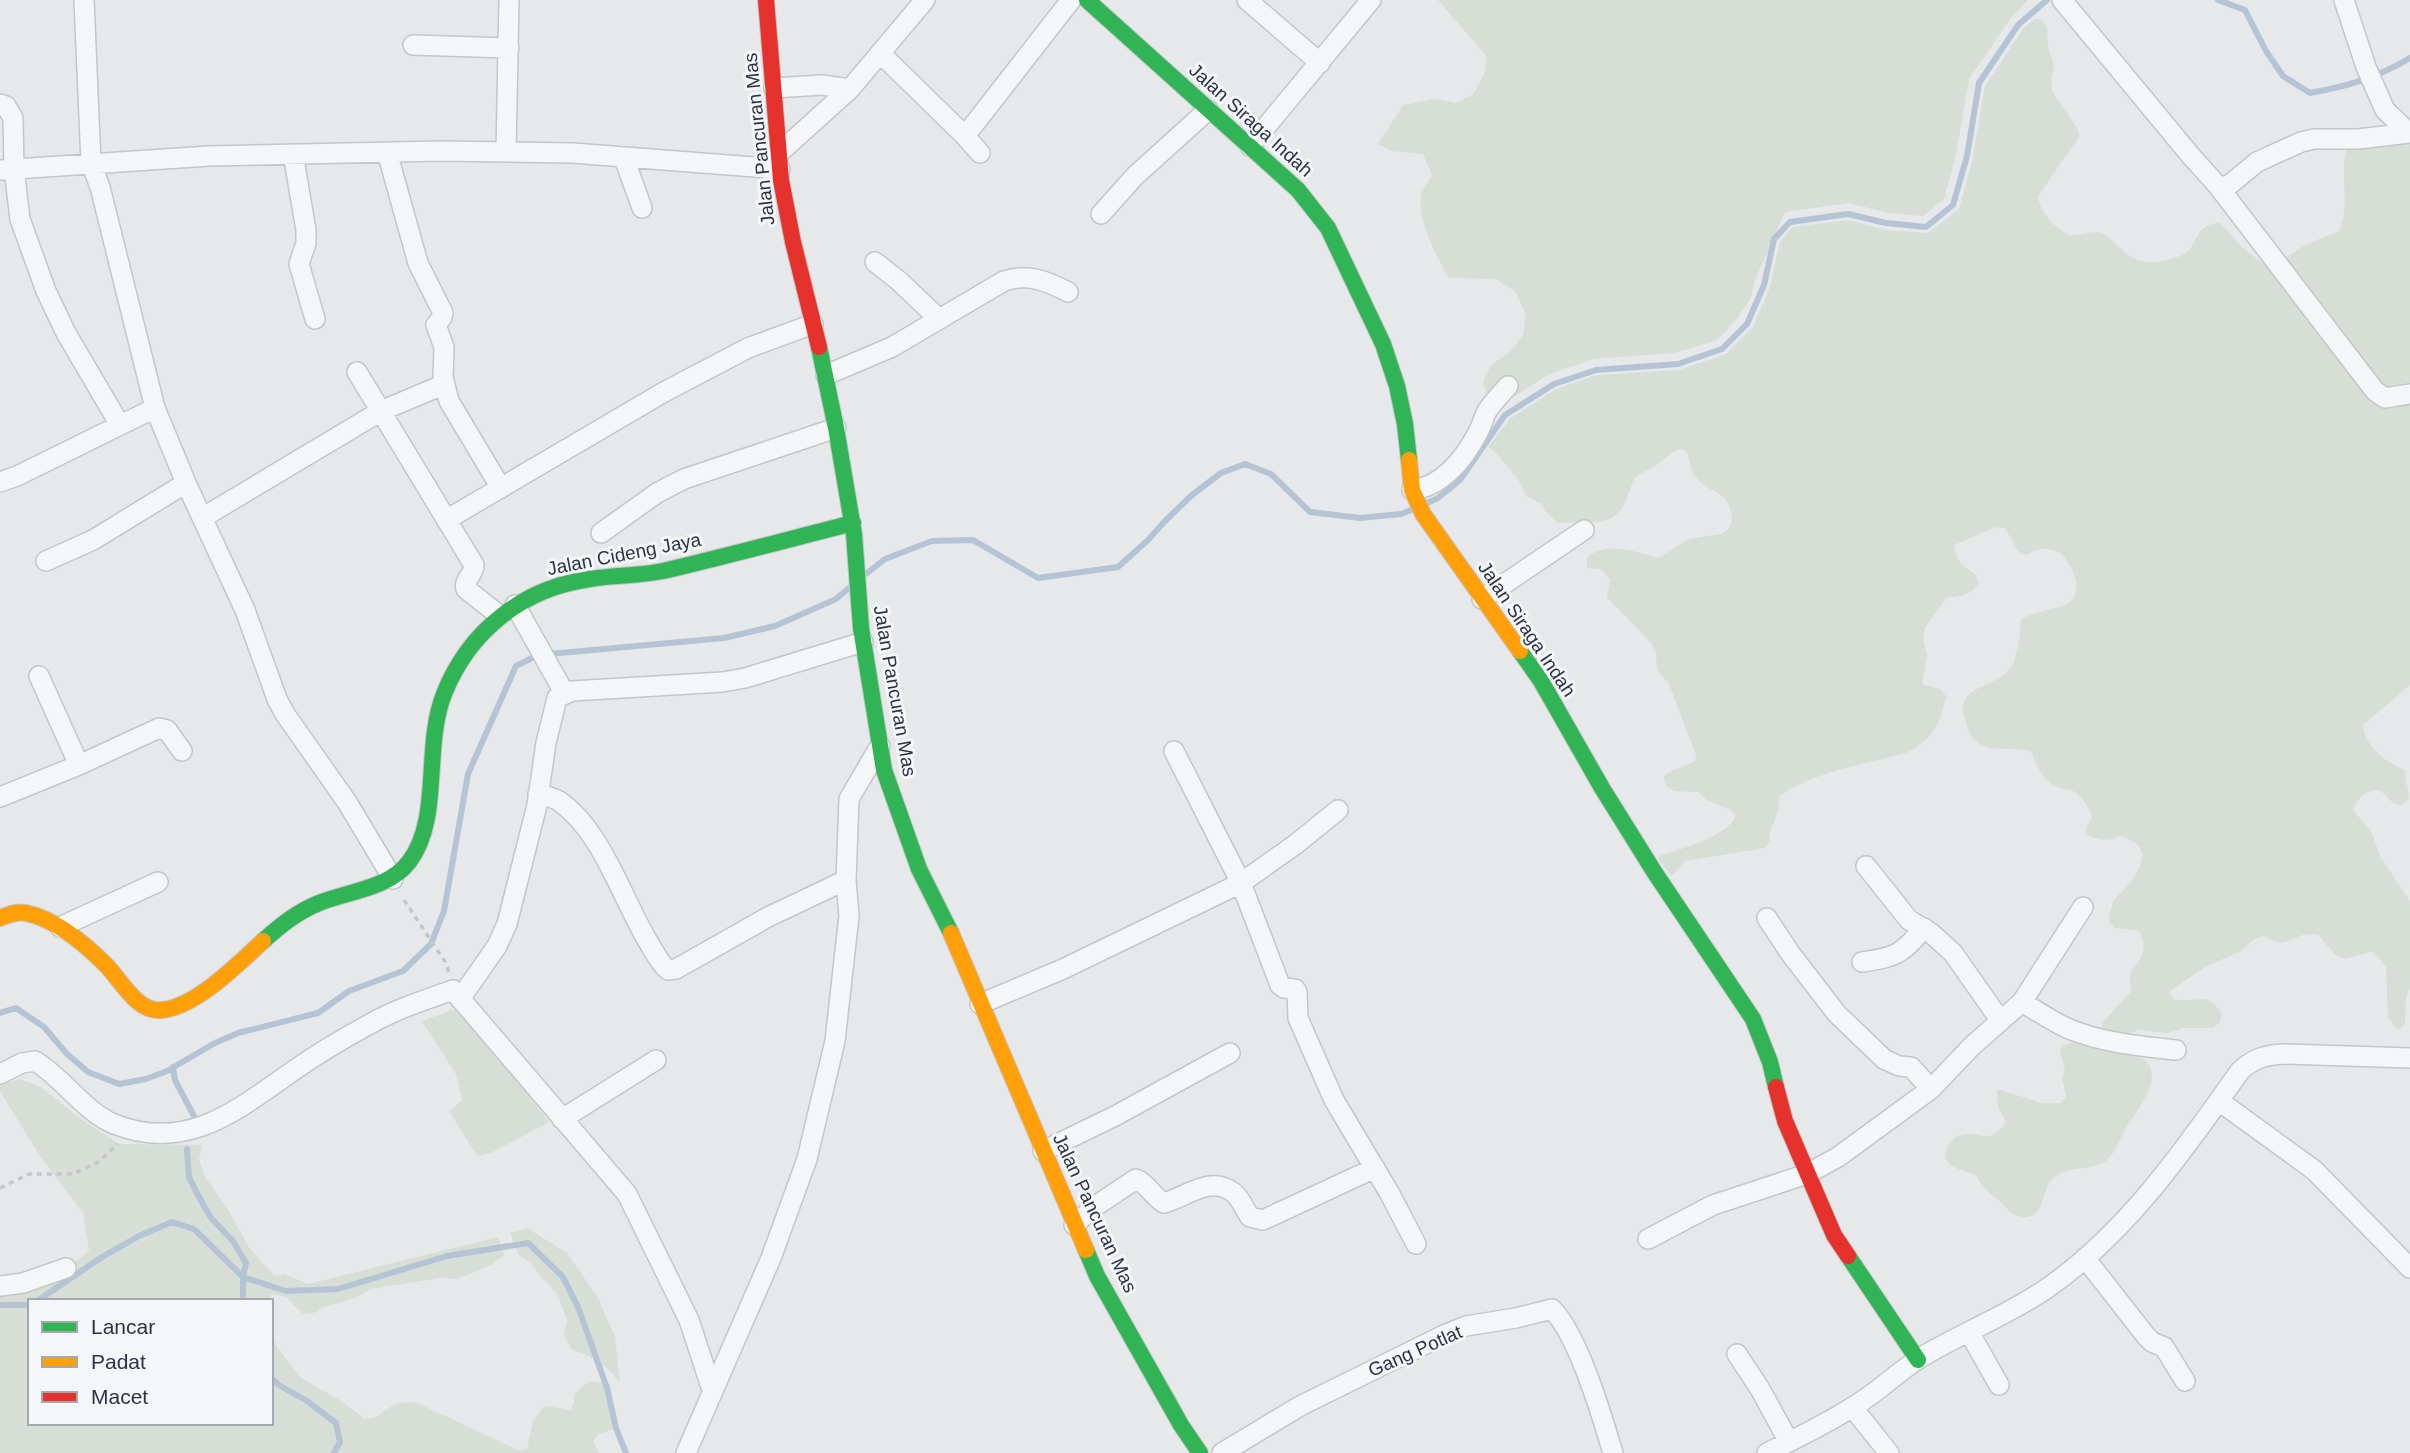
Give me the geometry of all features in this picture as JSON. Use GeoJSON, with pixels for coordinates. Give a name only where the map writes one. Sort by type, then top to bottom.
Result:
{"type":"FeatureCollection","features":[{"type":"Feature","properties":{"kind":"street"},"geometry":{"type":"LineString","coordinates":[[0,918],[24,912],[60,927],[105,964],[138,1002],[152,1009],[163,1010],[185,1002],[221,980],[288,918],[319,903],[393,879],[347,802],[280,706],[245,610],[186,483],[155,408],[103,199],[91,163],[84,0]]}},
{"type":"Feature","properties":{"kind":"street"},"geometry":{"type":"LineString","coordinates":[[506,152],[509,0]]}},
{"type":"Feature","properties":{"kind":"street","name":"Jalan Pancuran Mas"},"geometry":{"type":"LineString","coordinates":[[766,0],[779,161],[793,242],[826,375],[836,428],[853,529],[863,642],[884,770],[919,869],[953,938],[1097,1276],[1181,1425],[1200,1453]]}},
{"type":"Feature","properties":{"kind":"street"},"geometry":{"type":"LineString","coordinates":[[7,170],[91,163],[387,152],[573,153],[624,158],[779,161],[850,89],[925,0]]}},
{"type":"Feature","properties":{"kind":"street"},"geometry":{"type":"LineString","coordinates":[[965,136],[1071,0]]}},
{"type":"Feature","properties":{"kind":"street","name":"Jalan Siraga Indah"},"geometry":{"type":"LineString","coordinates":[[1087,0],[1298,190],[1328,228],[1383,344],[1397,386],[1405,424],[1413,492],[1423,514],[1541,681],[1602,788],[1655,873],[1753,1019],[1770,1062],[1785,1121],[1834,1235],[1918,1360]]}},
{"type":"Feature","properties":{"kind":"street"},"geometry":{"type":"LineString","coordinates":[[1247,0],[1320,63]]}},
{"type":"Feature","properties":{"kind":"street"},"geometry":{"type":"LineString","coordinates":[[1250,146],[1371,0]]}},
{"type":"Feature","properties":{"kind":"street"},"geometry":{"type":"LineString","coordinates":[[2344,0],[2366,67],[2385,110],[2410,133]]}},
{"type":"Feature","properties":{"kind":"street"},"geometry":{"type":"LineString","coordinates":[[2066,5],[2218,186],[2375,391],[2385,398],[2410,394]]}},
{"type":"Feature","properties":{"kind":"street"},"geometry":{"type":"LineString","coordinates":[[413,45],[509,48]]}},
{"type":"Feature","properties":{"kind":"street"},"geometry":{"type":"LineString","coordinates":[[880,53],[980,153]]}},
{"type":"Feature","properties":{"kind":"street"},"geometry":{"type":"LineString","coordinates":[[774,88],[822,85],[850,89]]}},
{"type":"Feature","properties":{"kind":"street"},"geometry":{"type":"LineString","coordinates":[[0,104],[6,106],[13,118],[7,170],[20,219],[46,291],[73,345],[120,425]]}},
{"type":"Feature","properties":{"kind":"street"},"geometry":{"type":"LineString","coordinates":[[1101,214],[1135,176],[1209,110]]}},
{"type":"Feature","properties":{"kind":"street"},"geometry":{"type":"LineString","coordinates":[[2218,186],[2228,186],[2257,162],[2301,142],[2410,133]]}},
{"type":"Feature","properties":{"kind":"street"},"geometry":{"type":"LineString","coordinates":[[387,152],[418,262],[443,313],[436,325],[444,347],[442,370],[445,384],[454,410],[501,488]]}},
{"type":"Feature","properties":{"kind":"street"},"geometry":{"type":"LineString","coordinates":[[293,154],[306,230],[306,243],[299,264],[315,319]]}},
{"type":"Feature","properties":{"kind":"street"},"geometry":{"type":"LineString","coordinates":[[624,158],[642,208]]}},
{"type":"Feature","properties":{"kind":"street"},"geometry":{"type":"LineString","coordinates":[[875,262],[938,318]]}},
{"type":"Feature","properties":{"kind":"street"},"geometry":{"type":"LineString","coordinates":[[826,375],[892,347],[1004,281],[1014,278],[1039,279],[1068,292]]}},
{"type":"Feature","properties":{"kind":"street"},"geometry":{"type":"LineString","coordinates":[[446,520],[664,392],[729,357],[813,324]]}},
{"type":"Feature","properties":{"kind":"street"},"geometry":{"type":"LineString","coordinates":[[357,372],[474,565],[465,583],[466,589],[507,610],[533,634],[565,694]]}},
{"type":"Feature","properties":{"kind":"street"},"geometry":{"type":"LineString","coordinates":[[202,518],[381,411],[445,384]]}},
{"type":"Feature","properties":{"kind":"street"},"geometry":{"type":"LineString","coordinates":[[1413,492],[1436,482],[1462,459],[1478,434],[1487,411],[1508,386]]}},
{"type":"Feature","properties":{"kind":"street"},"geometry":{"type":"LineString","coordinates":[[0,482],[155,408]]}},
{"type":"Feature","properties":{"kind":"street"},"geometry":{"type":"LineString","coordinates":[[601,533],[657,493],[684,479],[836,428]]}},
{"type":"Feature","properties":{"kind":"street"},"geometry":{"type":"LineString","coordinates":[[46,561],[93,540],[186,483]]}},
{"type":"Feature","properties":{"kind":"street","name":"Jalan Cideng Jaya"},"geometry":{"type":"LineString","coordinates":[[393,879],[412,859],[425,834],[431,804],[434,731],[449,679],[463,652],[507,610],[534,594],[579,580],[658,572],[853,529]]}},
{"type":"Feature","properties":{"kind":"street"},"geometry":{"type":"LineString","coordinates":[[1482,599],[1584,530]]}},
{"type":"Feature","properties":{"kind":"street"},"geometry":{"type":"LineString","coordinates":[[460,999],[503,935],[538,794],[545,743],[557,698],[572,691],[723,682],[745,678],[863,642]]}},
{"type":"Feature","properties":{"kind":"street"},"geometry":{"type":"LineString","coordinates":[[39,676],[79,765]]}},
{"type":"Feature","properties":{"kind":"street"},"geometry":{"type":"LineString","coordinates":[[0,797],[159,728],[167,730],[182,751]]}},
{"type":"Feature","properties":{"kind":"street"},"geometry":{"type":"LineString","coordinates":[[686,1453],[771,1258],[807,1159],[835,1041],[849,916],[846,880],[849,799],[880,746]]}},
{"type":"Feature","properties":{"kind":"street"},"geometry":{"type":"LineString","coordinates":[[1174,751],[1241,883],[1280,985],[1297,992],[1298,1018],[1334,1100],[1416,1244]]}},
{"type":"Feature","properties":{"kind":"street"},"geometry":{"type":"LineString","coordinates":[[538,794],[557,799],[583,825],[598,845],[636,920],[660,962],[668,970],[676,969],[768,917],[846,880]]}},
{"type":"Feature","properties":{"kind":"street"},"geometry":{"type":"LineString","coordinates":[[980,1004],[1063,969],[1241,883],[1296,845],[1338,810]]}},
{"type":"Feature","properties":{"kind":"street"},"geometry":{"type":"LineString","coordinates":[[1866,866],[1909,920],[1924,928],[1953,953],[2000,1020]]}},
{"type":"Feature","properties":{"kind":"street"},"geometry":{"type":"LineString","coordinates":[[60,927],[158,882]]}},
{"type":"Feature","properties":{"kind":"street"},"geometry":{"type":"LineString","coordinates":[[1648,1239],[1713,1205],[1807,1174],[1838,1157],[1931,1089],[2000,1020],[2022,1002],[2083,906]]}},
{"type":"Feature","properties":{"kind":"street"},"geometry":{"type":"LineString","coordinates":[[1767,918],[1837,1014],[1872,1050],[1896,1066],[1911,1067],[1931,1089]]}},
{"type":"Feature","properties":{"kind":"street"},"geometry":{"type":"LineString","coordinates":[[1862,962],[1883,960],[1898,954],[1909,946],[1924,928]]}},
{"type":"Feature","properties":{"kind":"street"},"geometry":{"type":"LineString","coordinates":[[0,1074],[35,1061],[107,1121],[133,1129],[160,1132],[191,1130],[218,1121],[371,1023],[392,1012],[453,990],[619,1182],[634,1205],[689,1320],[712,1390]]}},
{"type":"Feature","properties":{"kind":"street"},"geometry":{"type":"LineString","coordinates":[[2022,1002],[2067,1028],[2091,1037],[2114,1043],[2176,1049]]}},
{"type":"Feature","properties":{"kind":"street"},"geometry":{"type":"LineString","coordinates":[[1042,1151],[1115,1116],[1230,1053]]}},
{"type":"Feature","properties":{"kind":"street"},"geometry":{"type":"LineString","coordinates":[[1767,1453],[1853,1408],[1918,1360],[2047,1289],[2121,1224],[2162,1176],[2250,1061],[2264,1055],[2284,1054],[2410,1058]]}},
{"type":"Feature","properties":{"kind":"street"},"geometry":{"type":"LineString","coordinates":[[562,1119],[656,1060]]}},
{"type":"Feature","properties":{"kind":"street"},"geometry":{"type":"LineString","coordinates":[[2219,1101],[2314,1170],[2410,1268]]}},
{"type":"Feature","properties":{"kind":"street"},"geometry":{"type":"LineString","coordinates":[[1074,1225],[1094,1207],[1136,1179],[1164,1203],[1203,1186],[1221,1187],[1234,1194],[1250,1217],[1262,1220],[1375,1168]]}},
{"type":"Feature","properties":{"kind":"street"},"geometry":{"type":"LineString","coordinates":[[2085,1258],[2146,1336],[2164,1347],[2185,1381]]}},
{"type":"Feature","properties":{"kind":"street"},"geometry":{"type":"LineString","coordinates":[[0,1286],[23,1283],[66,1268]]}},
{"type":"Feature","properties":{"kind":"street","name":"Gang Potlat"},"geometry":{"type":"LineString","coordinates":[[1222,1453],[1300,1406],[1444,1335],[1466,1326],[1552,1309],[1559,1316],[1578,1356],[1601,1412],[1613,1453]]}},
{"type":"Feature","properties":{"kind":"street"},"geometry":{"type":"LineString","coordinates":[[1969,1332],[1999,1385]]}},
{"type":"Feature","properties":{"kind":"street"},"geometry":{"type":"LineString","coordinates":[[1737,1354],[1789,1442]]}},
{"type":"Feature","properties":{"kind":"street"},"geometry":{"type":"LineString","coordinates":[[1853,1408],[1889,1453]]}},
{"type":"Feature","properties":{"kind":"path"},"geometry":{"type":"LineString","coordinates":[[407,906],[446,963]]}},
{"type":"Feature","properties":{"kind":"path"},"geometry":{"type":"LineString","coordinates":[[0,1188],[29,1174],[73,1174],[97,1163],[133,1129]]}},
{"type":"Feature","properties":{"kind":"shaded area"},"geometry":{"type":"Polygon","coordinates":[[[1438,0],[2028,0],[2011,18],[1969,79],[1956,154],[1944,199],[1923,216],[1888,213],[1849,203],[1785,212],[1754,282],[1751,297],[1738,318],[1717,340],[1675,353],[1594,359],[1549,374],[1498,407],[1487,395],[1483,382],[1491,365],[1510,352],[1523,335],[1526,315],[1515,291],[1496,279],[1449,278],[1433,248],[1422,216],[1421,194],[1432,175],[1423,154],[1392,151],[1378,144],[1403,105],[1434,99],[1455,103],[1473,95],[1485,73],[1487,57],[1438,0]]]}},
{"type":"Feature","properties":{"kind":"shaded area"},"geometry":{"type":"Polygon","coordinates":[[[2037,19],[2042,20],[2047,28],[2048,47],[2054,65],[2051,83],[2053,93],[2077,128],[2079,137],[2038,196],[2045,214],[2053,224],[2069,235],[2093,232],[2104,234],[2125,253],[2145,262],[2152,262],[2185,254],[2204,228],[2220,223],[2242,247],[2275,273],[2357,379],[2410,401],[2410,685],[2363,725],[2367,740],[2378,753],[2405,770],[2409,798],[2402,805],[2393,803],[2380,790],[2370,791],[2360,798],[2353,810],[2371,831],[2381,858],[2410,901],[2410,989],[2406,996],[2405,1024],[2398,1030],[2388,1016],[2386,967],[2373,951],[2341,958],[2319,935],[2312,934],[2280,943],[2263,936],[2253,940],[2240,952],[2206,966],[2169,992],[2174,999],[2206,999],[2216,1006],[2222,1014],[2220,1023],[2212,1028],[2184,1028],[2167,1033],[2139,1030],[2122,1035],[2103,1032],[2102,1023],[2132,990],[2131,974],[2143,951],[2140,932],[2114,928],[2109,921],[2115,899],[2139,868],[2142,861],[2141,849],[2130,839],[2120,836],[2107,840],[2086,835],[2092,818],[2079,796],[2048,781],[2031,751],[1981,745],[1974,739],[1963,713],[1963,704],[1968,695],[2003,675],[2011,667],[2017,651],[2021,620],[2063,606],[2074,597],[2076,589],[2074,574],[2061,553],[2043,549],[2027,555],[2018,551],[2005,528],[1996,527],[1954,545],[1958,559],[1976,575],[1978,584],[1968,593],[1946,598],[1925,628],[1923,638],[1927,656],[1922,684],[1940,689],[1946,696],[1938,723],[1929,737],[1906,753],[1840,770],[1792,788],[1780,796],[1770,841],[1765,848],[1685,861],[1672,876],[1658,859],[1661,855],[1716,835],[1732,822],[1735,815],[1729,809],[1708,801],[1698,792],[1675,791],[1667,787],[1665,774],[1694,762],[1697,758],[1669,684],[1657,670],[1656,652],[1652,644],[1607,597],[1610,579],[1601,569],[1587,568],[1587,558],[1602,550],[1621,549],[1658,558],[1689,539],[1721,534],[1729,529],[1732,519],[1729,506],[1722,496],[1696,477],[1686,450],[1681,449],[1635,477],[1622,509],[1612,518],[1599,522],[1558,523],[1545,511],[1542,504],[1526,496],[1518,479],[1488,447],[1510,419],[1556,389],[1597,375],[1679,370],[1726,354],[1753,327],[1770,287],[1780,242],[1793,227],[1848,220],[1885,230],[1928,233],[1959,209],[1973,158],[1985,86],[2023,29],[2037,19]]]}},
{"type":"Feature","properties":{"kind":"shaded area"},"geometry":{"type":"Polygon","coordinates":[[[2410,139],[2410,388],[2386,392],[2283,260],[2307,244],[2339,231],[2344,211],[2347,147],[2410,139]]]}},
{"type":"Feature","properties":{"kind":"shaded area"},"geometry":{"type":"Polygon","coordinates":[[[458,1008],[549,1122],[491,1153],[477,1156],[449,1111],[462,1101],[457,1076],[422,1021],[458,1008]]]}},
{"type":"Feature","properties":{"kind":"shaded area"},"geometry":{"type":"Polygon","coordinates":[[[2073,1043],[2114,1050],[2144,1060],[2152,1073],[2149,1089],[2116,1149],[2107,1160],[2058,1175],[2049,1185],[2037,1212],[2027,1217],[2017,1216],[1985,1188],[1976,1175],[1952,1166],[1945,1157],[1946,1152],[1956,1137],[1968,1134],[1989,1136],[2000,1130],[2006,1122],[1998,1107],[1997,1089],[2042,1103],[2061,1103],[2066,1096],[2062,1079],[2065,1070],[2060,1053],[2063,1045],[2073,1043]]]}},
{"type":"Feature","properties":{"kind":"shaded area"},"geometry":{"type":"Polygon","coordinates":[[[20,1079],[41,1087],[81,1119],[119,1144],[202,1145],[199,1159],[205,1177],[227,1208],[250,1249],[275,1276],[284,1274],[308,1284],[498,1237],[504,1255],[491,1265],[457,1279],[440,1278],[371,1289],[352,1299],[307,1314],[302,1313],[286,1297],[272,1294],[270,1299],[28,1299],[28,1425],[273,1425],[273,1338],[301,1378],[341,1401],[365,1419],[374,1418],[397,1403],[415,1402],[518,1450],[527,1449],[533,1422],[543,1407],[552,1406],[571,1411],[574,1394],[589,1381],[610,1384],[616,1428],[599,1434],[593,1441],[599,1453],[0,1453],[0,1295],[13,1295],[37,1287],[89,1251],[83,1213],[40,1156],[0,1091],[0,1085],[20,1079]]]}},
{"type":"Feature","properties":{"kind":"shaded area"},"geometry":{"type":"Polygon","coordinates":[[[527,1228],[567,1253],[598,1298],[615,1337],[620,1382],[598,1362],[571,1349],[564,1335],[567,1320],[557,1293],[532,1264],[519,1255],[510,1233],[527,1228]]]}},
{"type":"Feature","properties":{"kind":"waterway"},"geometry":{"type":"LineString","coordinates":[[1425,504],[1438,498],[1460,480],[1505,415],[1554,384],[1596,370],[1678,364],[1722,349],[1747,324],[1764,285],[1774,239],[1790,222],[1848,214],[1886,223],[1926,227],[1953,205],[1967,156],[1979,83],[2018,25],[2047,0]]}},
{"type":"Feature","properties":{"kind":"waterway"},"geometry":{"type":"LineString","coordinates":[[2218,0],[2245,10],[2266,51],[2283,76],[2310,93],[2362,80],[2410,58]]}},
{"type":"Feature","properties":{"kind":"waterway"},"geometry":{"type":"LineString","coordinates":[[866,574],[885,559],[932,541],[973,540],[1038,578],[1118,567],[1192,495],[1221,473],[1245,464],[1271,474],[1310,512],[1360,518],[1401,514],[1411,510]]}},
{"type":"Feature","properties":{"kind":"waterway"},"geometry":{"type":"LineString","coordinates":[[0,1013],[16,1008],[44,1027],[67,1054],[88,1072],[119,1084],[146,1079],[167,1071],[238,1033],[318,1013],[349,991],[403,971],[431,944],[444,911],[468,774],[516,666],[538,655],[724,638],[775,626],[836,599],[849,588]]}},
{"type":"Feature","properties":{"kind":"waterway"},"geometry":{"type":"LineString","coordinates":[[173,1067],[175,1080],[195,1118]]}},
{"type":"Feature","properties":{"kind":"waterway"},"geometry":{"type":"LineString","coordinates":[[187,1149],[189,1177],[199,1197],[211,1218],[233,1241],[246,1263],[243,1299]]}},
{"type":"Feature","properties":{"kind":"waterway"},"geometry":{"type":"LineString","coordinates":[[40,1299],[102,1257],[139,1236],[172,1222],[194,1229],[243,1277],[286,1291],[338,1289],[447,1256],[528,1243],[563,1277],[578,1307],[607,1388],[616,1428],[626,1453]]}},
{"type":"Feature","properties":{"kind":"waterway"},"geometry":{"type":"LineString","coordinates":[[0,1305],[28,1305]]}},
{"type":"Feature","properties":{"kind":"waterway"},"geometry":{"type":"LineString","coordinates":[[273,1380],[336,1423],[340,1442],[334,1453]]}},
{"type":"Feature","properties":{"kind":"traffic: fast"},"geometry":{"type":"LineString","coordinates":[[1087,0],[1298,190],[1328,228],[1383,344],[1397,386],[1409,460]]}},
{"type":"Feature","properties":{"kind":"traffic: fast"},"geometry":{"type":"LineString","coordinates":[[819,347],[854,534],[861,628],[884,770],[919,869],[951,933]]}},
{"type":"Feature","properties":{"kind":"traffic: fast"},"geometry":{"type":"LineString","coordinates":[[263,941],[304,910],[379,884],[409,862],[419,845],[425,825],[434,737],[444,694],[468,651],[501,616],[542,592],[566,584],[663,571],[853,523]]}},
{"type":"Feature","properties":{"kind":"traffic: fast"},"geometry":{"type":"LineString","coordinates":[[1520,651],[1541,681],[1602,788],[1655,873],[1753,1019],[1770,1062],[1776,1087]]}},
{"type":"Feature","properties":{"kind":"traffic: fast"},"geometry":{"type":"LineString","coordinates":[[1086,1250],[1097,1276],[1181,1425],[1200,1453]]}},
{"type":"Feature","properties":{"kind":"traffic: fast"},"geometry":{"type":"LineString","coordinates":[[1848,1256],[1918,1360]]}},
{"type":"Feature","properties":{"kind":"traffic: slow"},"geometry":{"type":"LineString","coordinates":[[1409,460],[1412,490],[1423,514],[1520,651]]}},
{"type":"Feature","properties":{"kind":"traffic: slow"},"geometry":{"type":"LineString","coordinates":[[0,918],[26,913],[59,927],[98,957],[137,1001],[153,1010],[175,1007],[203,993],[263,941]]}},
{"type":"Feature","properties":{"kind":"traffic: slow"},"geometry":{"type":"LineString","coordinates":[[951,933],[1086,1250]]}},
{"type":"Feature","properties":{"kind":"traffic: jam"},"geometry":{"type":"LineString","coordinates":[[766,0],[781,180],[819,347]]}},
{"type":"Feature","properties":{"kind":"traffic: jam"},"geometry":{"type":"LineString","coordinates":[[1776,1087],[1785,1121],[1834,1235],[1848,1256]]}}]}
